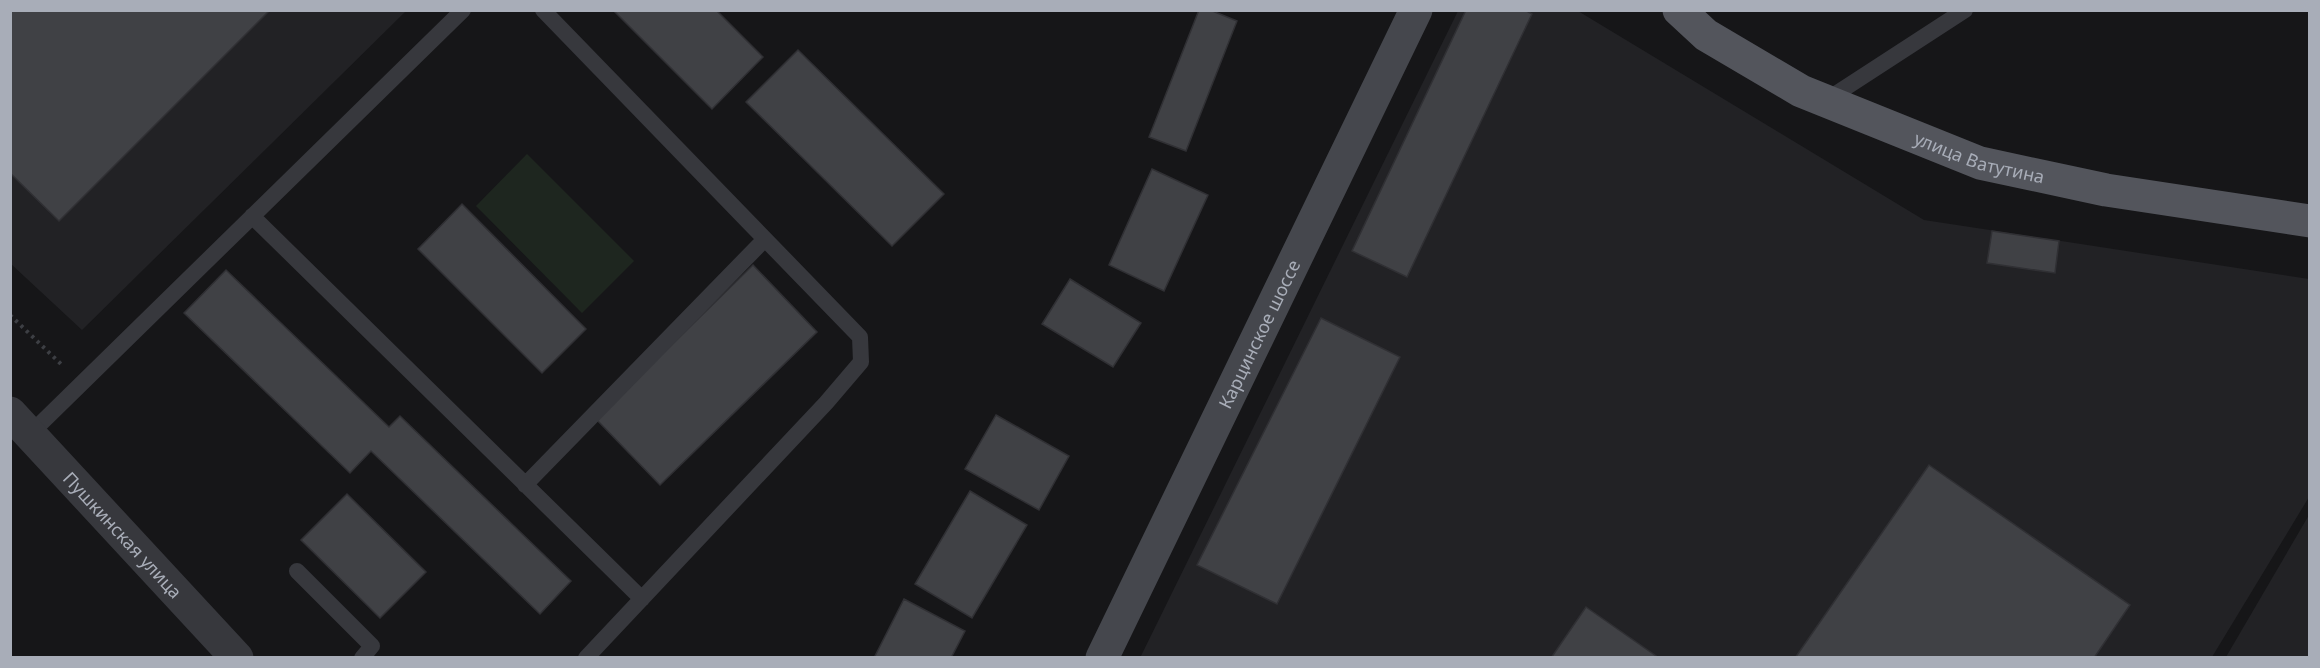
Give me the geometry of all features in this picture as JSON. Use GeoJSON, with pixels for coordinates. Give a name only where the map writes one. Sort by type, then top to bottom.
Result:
{"type":"FeatureCollection","features":[{"type":"Feature","properties":{"kind":"main road","name":"Карцинское шоссе"},"geometry":{"type":"LineString","coordinates":[[1102,657],[1416,10]]}},
{"type":"Feature","properties":{"kind":"main road","name":"улица Ватутина"},"geometry":{"type":"LineString","coordinates":[[1679,10],[1706,35],[1801,91],[1980,163],[2106,190],[2310,221]]}},
{"type":"Feature","properties":{"kind":"street","name":"Пушкинская улица"},"geometry":{"type":"LineString","coordinates":[[21,423],[237,657]]}},
{"type":"Feature","properties":{"kind":"lane"},"geometry":{"type":"LineString","coordinates":[[21,423],[81,383],[464,10]]}},
{"type":"Feature","properties":{"kind":"lane"},"geometry":{"type":"LineString","coordinates":[[543,10],[860,337],[861,362],[826,404],[586,657]]}},
{"type":"Feature","properties":{"kind":"lane"},"geometry":{"type":"LineString","coordinates":[[1824,100],[1965,10]]}},
{"type":"Feature","properties":{"kind":"lane"},"geometry":{"type":"LineString","coordinates":[[252,216],[642,599]]}},
{"type":"Feature","properties":{"kind":"lane"},"geometry":{"type":"LineString","coordinates":[[525,485],[765,239]]}},
{"type":"Feature","properties":{"kind":"lane"},"geometry":{"type":"LineString","coordinates":[[297,571],[372,646],[362,657]]}},
{"type":"Feature","properties":{"kind":"path"},"geometry":{"type":"LineString","coordinates":[[10,315],[81,383]]}},
{"type":"Feature","properties":{"kind":"shaded area"},"geometry":{"type":"Polygon","coordinates":[[[10,11],[406,11],[82,330],[11,264],[10,11]]]}},
{"type":"Feature","properties":{"kind":"shaded area"},"geometry":{"type":"Polygon","coordinates":[[[1458,11],[1578,11],[1924,220],[2309,279],[2309,497],[2212,657],[1140,658],[1458,11]]]}},
{"type":"Feature","properties":{"kind":"shaded area"},"geometry":{"type":"Polygon","coordinates":[[[527,154],[634,261],[582,313],[476,206],[527,154]]]}},
{"type":"Feature","properties":{"kind":"shaded area"},"geometry":{"type":"Polygon","coordinates":[[[2309,515],[2309,657],[2226,657],[2309,515]]]}},
{"type":"Feature","properties":{"kind":"building"},"geometry":{"type":"Polygon","coordinates":[[[10,10],[266,10],[268,12],[59,221],[10,173],[10,10]]]}},
{"type":"Feature","properties":{"kind":"building"},"geometry":{"type":"Polygon","coordinates":[[[613,10],[716,10],[763,57],[712,109],[613,10]]]}},
{"type":"Feature","properties":{"kind":"building"},"geometry":{"type":"Polygon","coordinates":[[[1199,10],[1210,10],[1237,21],[1186,151],[1149,137],[1199,10]]]}},
{"type":"Feature","properties":{"kind":"building"},"geometry":{"type":"Polygon","coordinates":[[[1466,10],[1525,10],[1532,14],[1407,277],[1352,251],[1466,10]]]}},
{"type":"Feature","properties":{"kind":"building"},"geometry":{"type":"Polygon","coordinates":[[[798,50],[944,194],[892,246],[746,102],[798,50]]]}},
{"type":"Feature","properties":{"kind":"building"},"geometry":{"type":"Polygon","coordinates":[[[1152,169],[1208,195],[1164,291],[1109,265],[1152,169]]]}},
{"type":"Feature","properties":{"kind":"building"},"geometry":{"type":"Polygon","coordinates":[[[462,204],[586,329],[542,373],[418,249],[462,204]]]}},
{"type":"Feature","properties":{"kind":"building"},"geometry":{"type":"Polygon","coordinates":[[[1992,231],[2059,241],[2055,273],[1987,263],[1992,231]]]}},
{"type":"Feature","properties":{"kind":"building"},"geometry":{"type":"Polygon","coordinates":[[[753,265],[817,332],[660,485],[596,419],[753,265]]]}},
{"type":"Feature","properties":{"kind":"building"},"geometry":{"type":"Polygon","coordinates":[[[226,270],[389,427],[400,416],[571,581],[540,614],[371,451],[350,473],[184,313],[226,270]]]}},
{"type":"Feature","properties":{"kind":"building"},"geometry":{"type":"Polygon","coordinates":[[[1070,279],[1141,323],[1113,367],[1042,324],[1070,279]]]}},
{"type":"Feature","properties":{"kind":"building"},"geometry":{"type":"Polygon","coordinates":[[[1321,318],[1400,357],[1277,604],[1197,565],[1321,318]]]}},
{"type":"Feature","properties":{"kind":"building"},"geometry":{"type":"Polygon","coordinates":[[[996,415],[1069,456],[1039,510],[965,469],[996,415]]]}},
{"type":"Feature","properties":{"kind":"building"},"geometry":{"type":"Polygon","coordinates":[[[1929,465],[2130,605],[2094,658],[1795,658],[1929,465]]]}},
{"type":"Feature","properties":{"kind":"building"},"geometry":{"type":"Polygon","coordinates":[[[970,491],[1027,525],[972,618],[915,584],[970,491]]]}},
{"type":"Feature","properties":{"kind":"building"},"geometry":{"type":"Polygon","coordinates":[[[347,494],[426,572],[380,618],[301,540],[347,494]]]}},
{"type":"Feature","properties":{"kind":"building"},"geometry":{"type":"Polygon","coordinates":[[[904,599],[965,631],[951,658],[874,658],[904,599]]]}},
{"type":"Feature","properties":{"kind":"building"},"geometry":{"type":"Polygon","coordinates":[[[1586,607],[1659,658],[1551,658],[1586,607]]]}}]}
